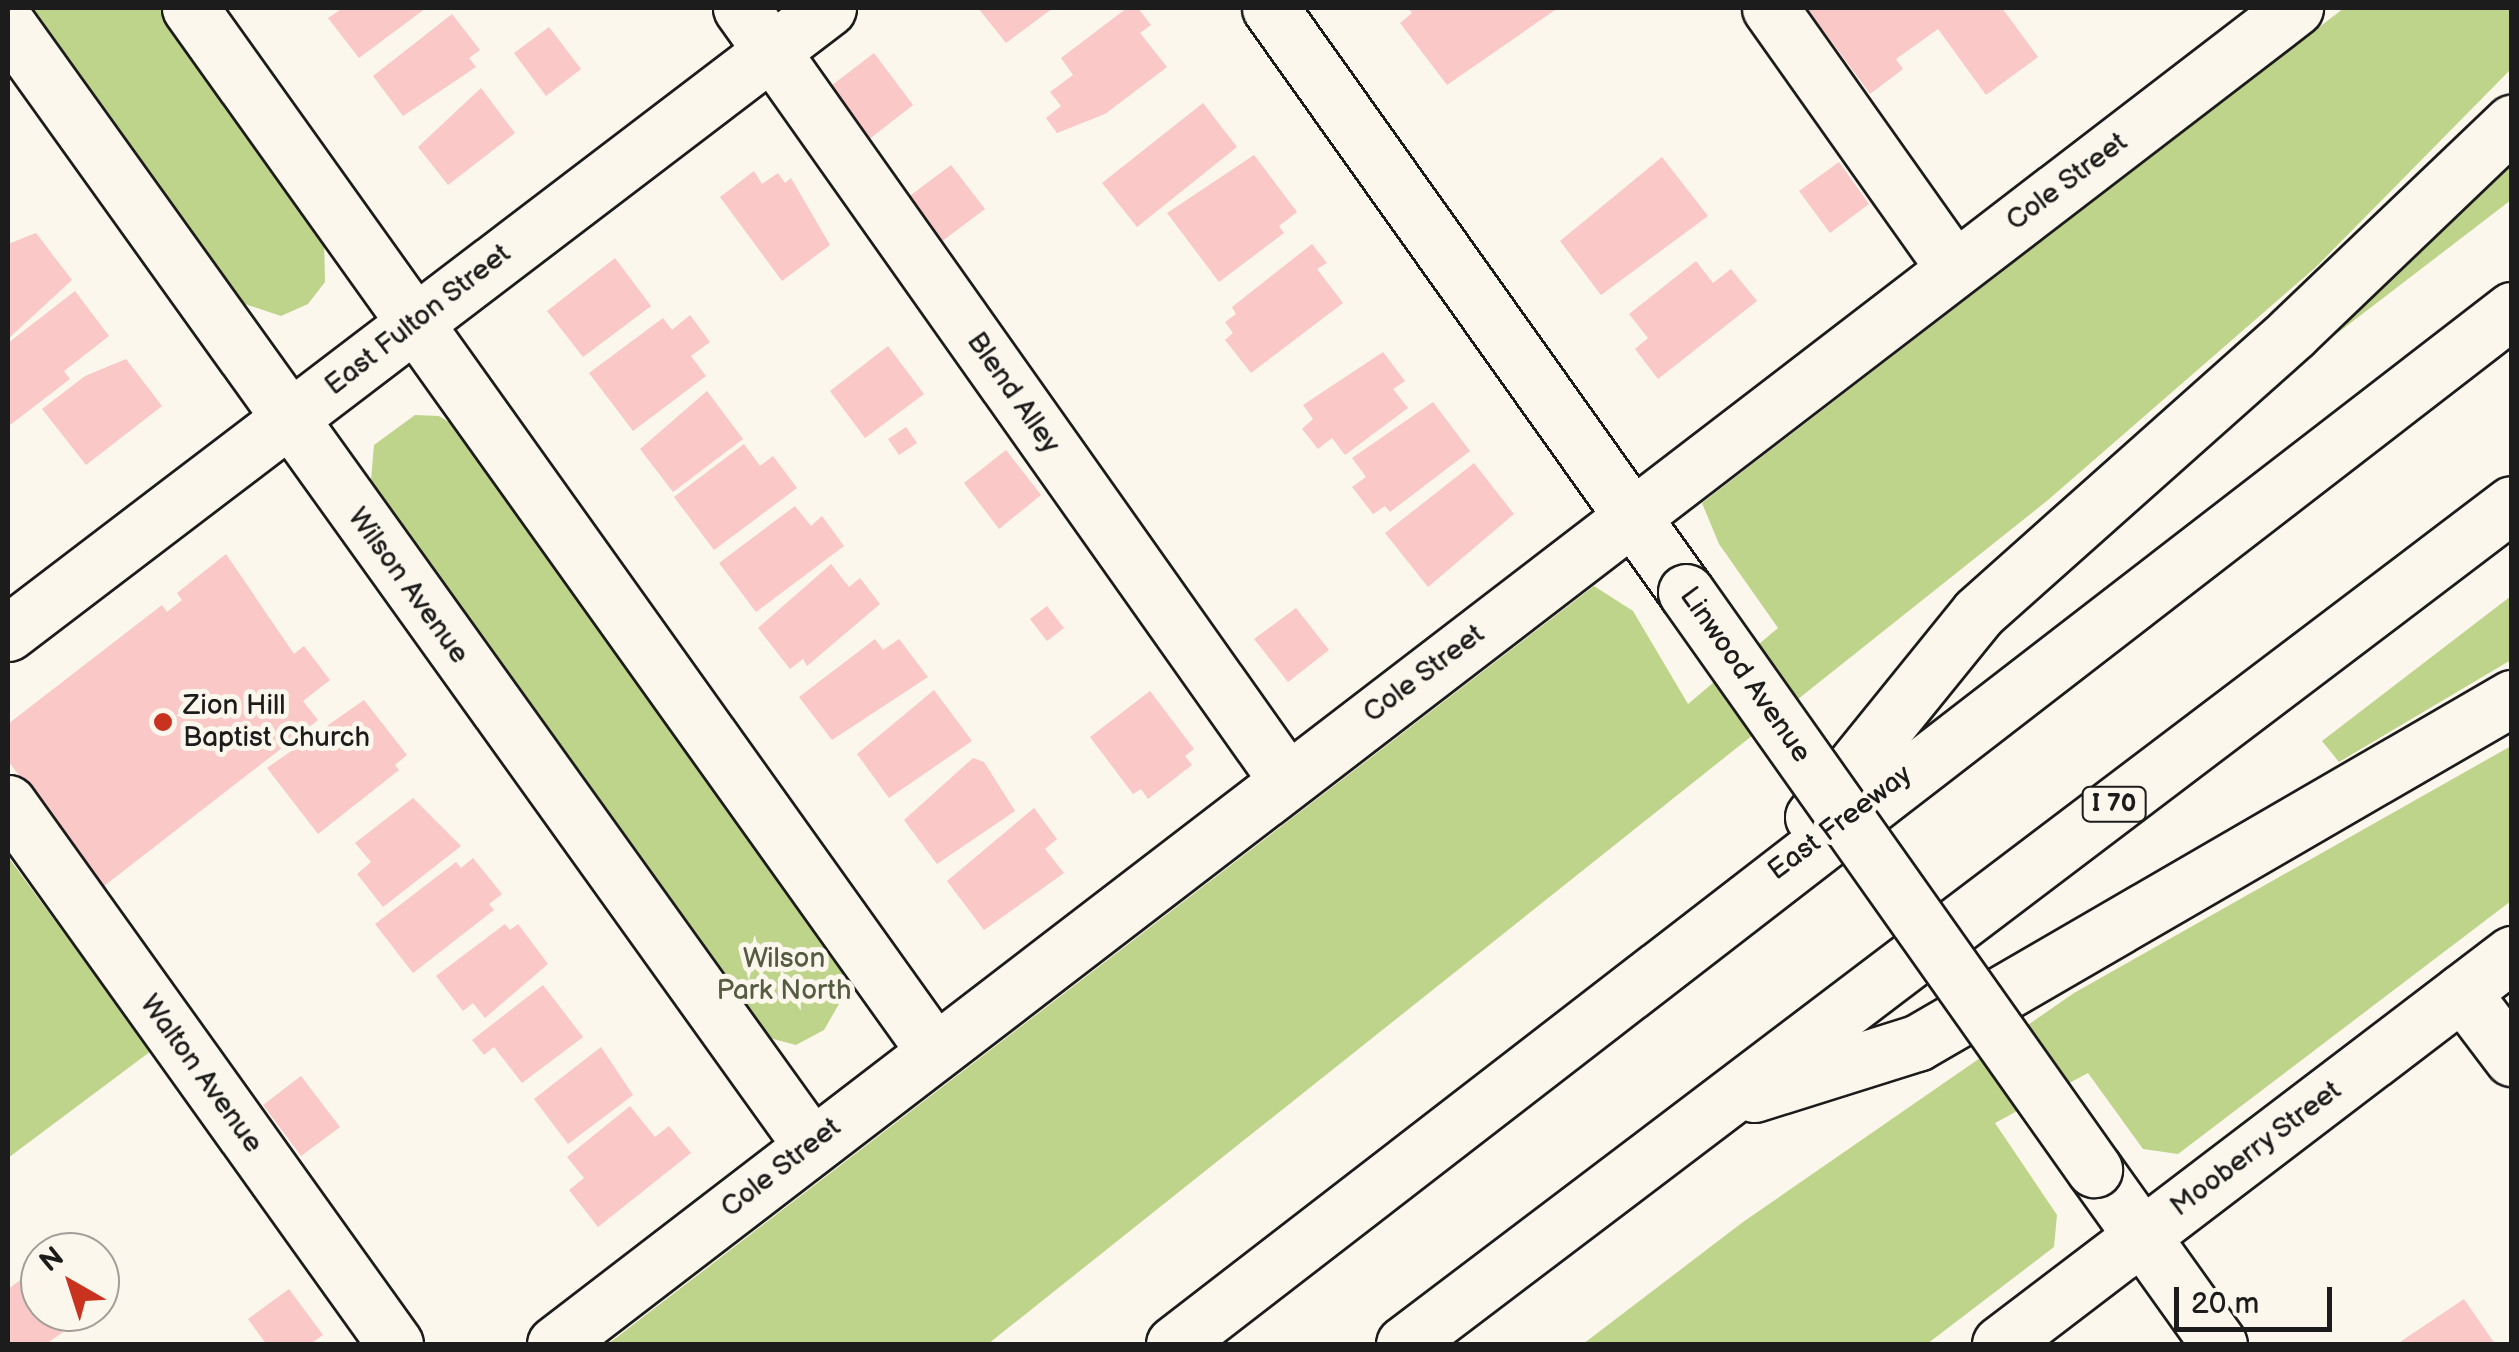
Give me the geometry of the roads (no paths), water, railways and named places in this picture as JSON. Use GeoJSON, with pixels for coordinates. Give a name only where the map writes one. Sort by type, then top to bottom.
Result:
{"type":"FeatureCollection","features":[{"type":"Feature","properties":{"kind":"main road"},"geometry":{"type":"LineString","coordinates":[[190,8],[933,1049]]}},
{"type":"Feature","properties":{"kind":"main road","name":"Blend Alley"},"geometry":{"type":"LineString","coordinates":[[740,8],[1286,779]]}},
{"type":"Feature","properties":{"kind":"main road","name":"East Fulton Street"},"geometry":{"type":"LineString","coordinates":[[8,632],[828,8]]}},
{"type":"Feature","properties":{"kind":"main road","name":"Linwood Avenue"},"geometry":{"type":"LineString","coordinates":[[1270,8],[2219,1344]]}},
{"type":"Feature","properties":{"kind":"main road"},"geometry":{"type":"LineString","coordinates":[[1770,8],[1954,268]]}},
{"type":"Feature","properties":{"kind":"main road","name":"Cole Street"},"geometry":{"type":"LineString","coordinates":[[555,1344],[933,1049],[1954,268],[2277,13]]}},
{"type":"Feature","properties":{"kind":"main road","name":"Wilson Avenue"},"geometry":{"type":"LineString","coordinates":[[8,25],[810,1145]]}},
{"type":"Feature","properties":{"kind":"main road"},"geometry":{"type":"LineString","coordinates":[[1757,887],[1978,613],[2293,332],[2512,123]]}},
{"type":"Feature","properties":{"kind":"main road","name":"East Freeway"},"geometry":{"type":"LineString","coordinates":[[1174,1344],[1757,887],[2512,310]]}},
{"type":"Feature","properties":{"kind":"main road","name":"I 70"},"geometry":{"type":"LineString","coordinates":[[1404,1344],[2512,504]]}},
{"type":"Feature","properties":{"kind":"main road"},"geometry":{"type":"LineString","coordinates":[[1718,1106],[1918,1044],[2512,698]]}},
{"type":"Feature","properties":{"kind":"main road","name":"Walton Avenue"},"geometry":{"type":"LineString","coordinates":[[8,802],[395,1344]]}},
{"type":"Feature","properties":{"kind":"main road","name":"Mooberry Street"},"geometry":{"type":"LineString","coordinates":[[2000,1344],[2512,954]]}},
{"type":"Feature","properties":{"kind":"main road"},"geometry":{"type":"LineString","coordinates":[[2462,992],[2512,1058]]}},
{"type":"Feature","properties":{"kind":"place","name":"Zion Hill Baptist Church"},"geometry":{"type":"Point","coordinates":[163,722]}},
{"type":"Feature","properties":{"kind":"park label","name":"Wilson Park North"},"geometry":{"type":"Point","coordinates":[784,975]}}]}
